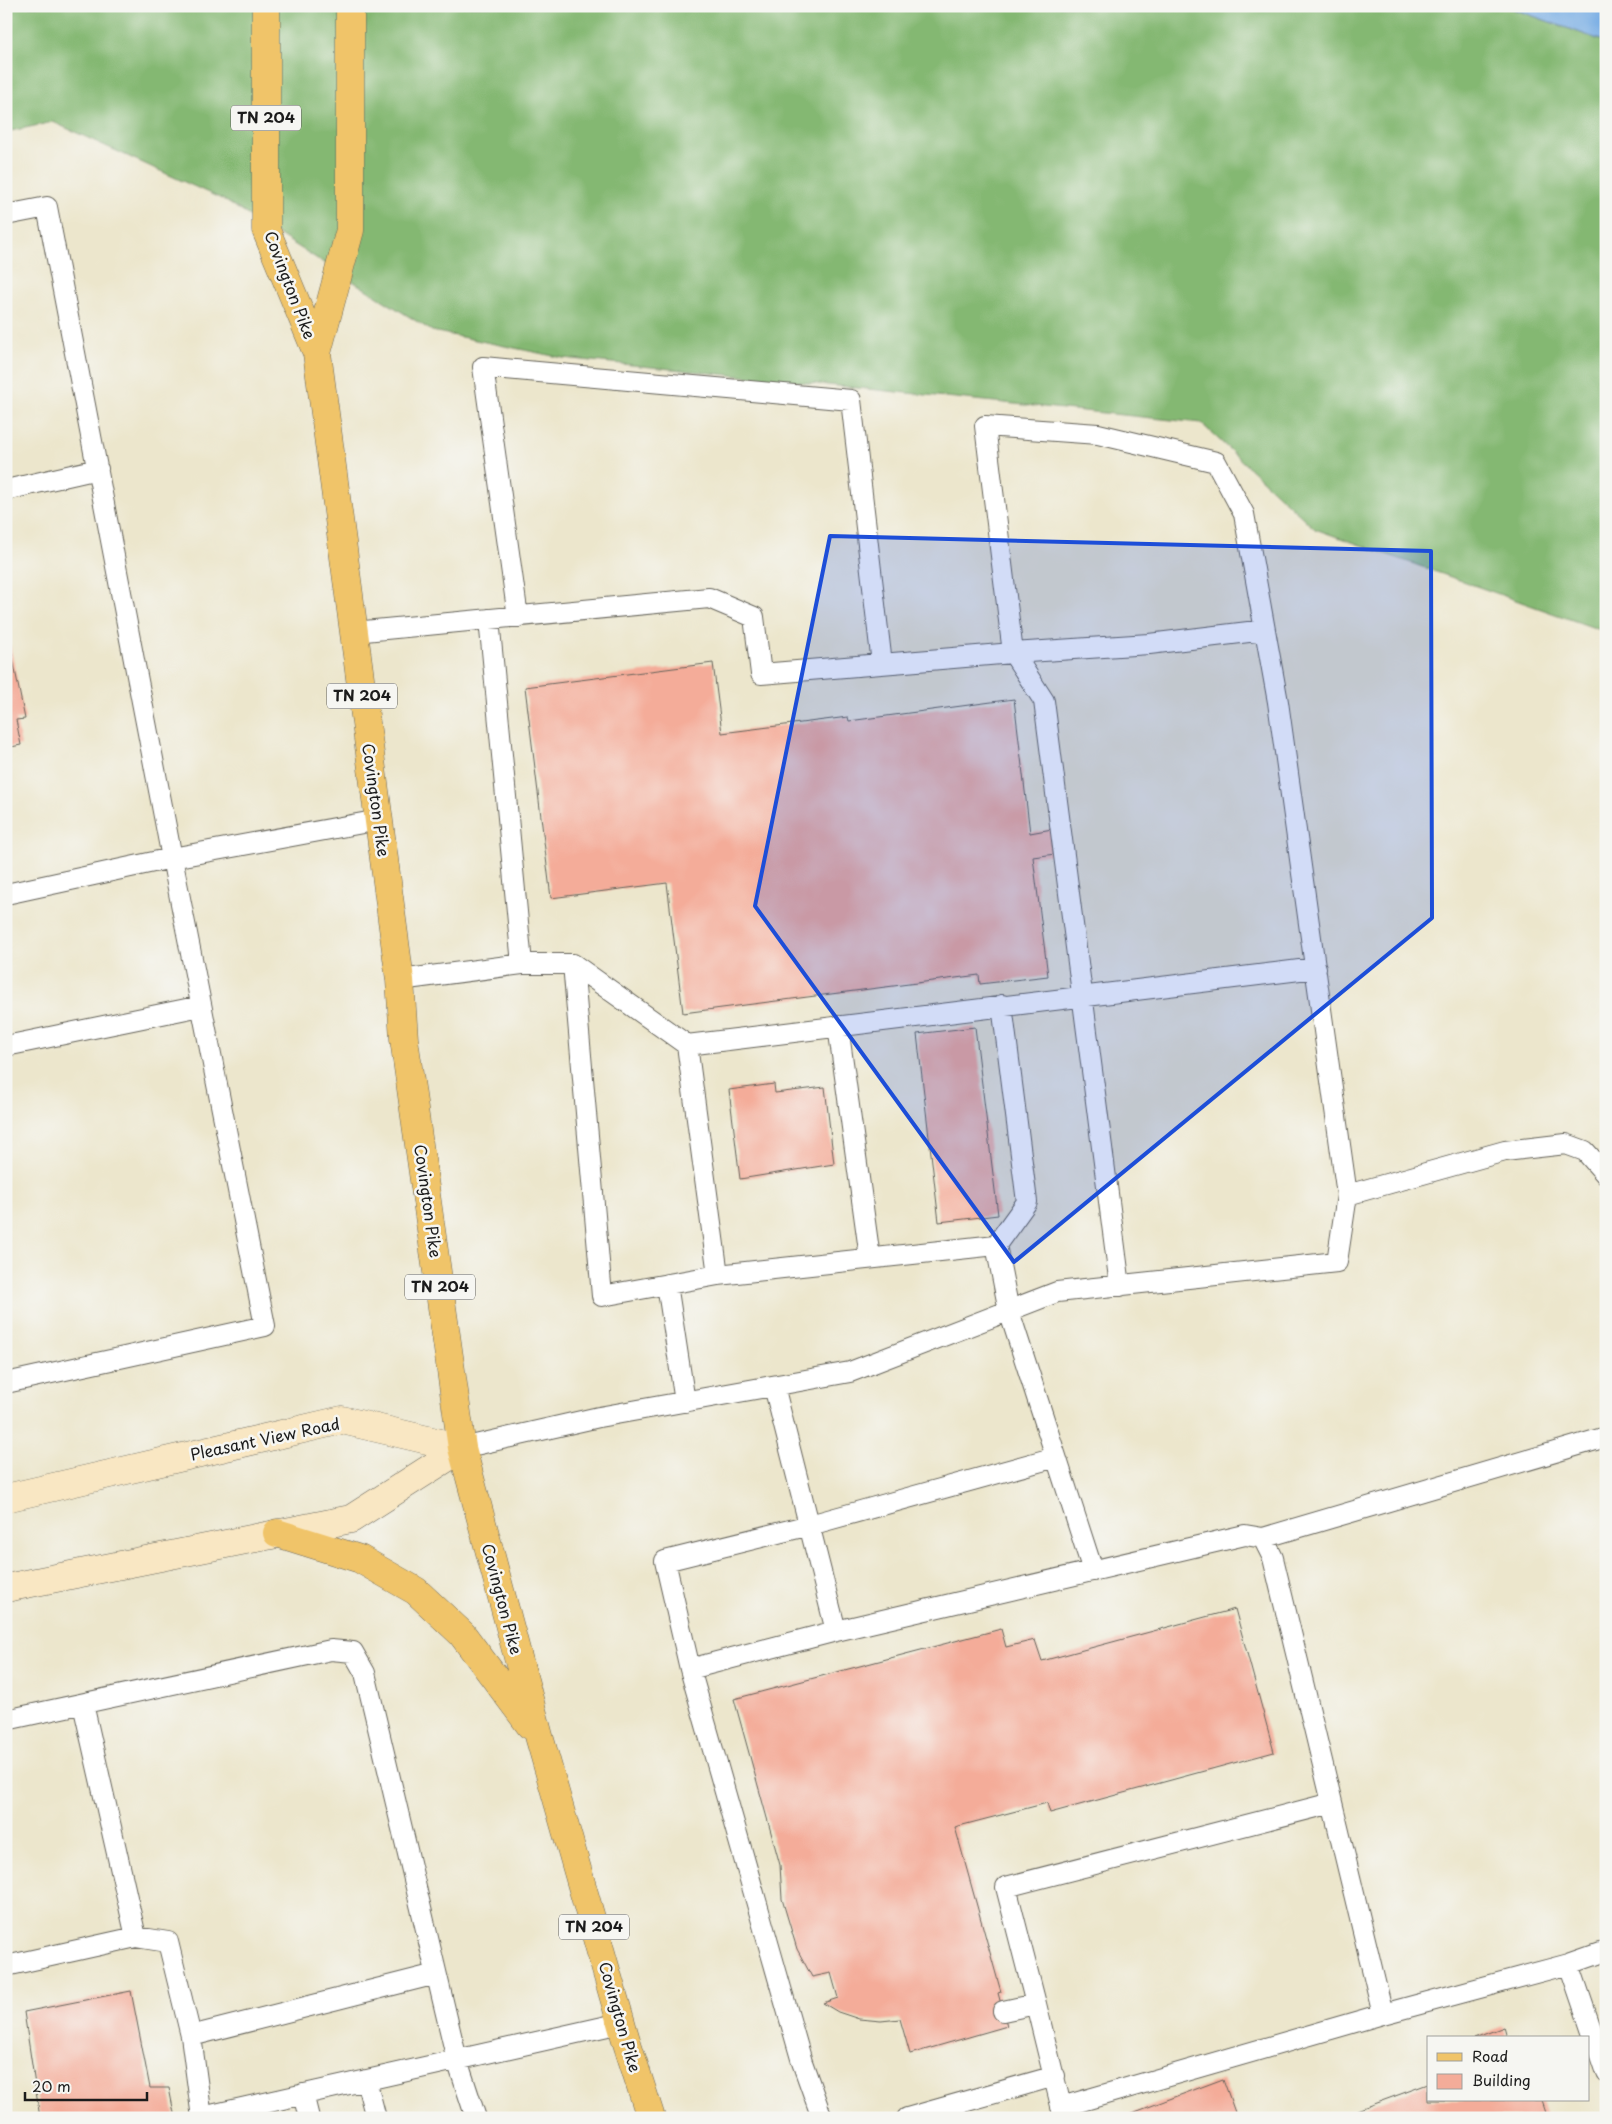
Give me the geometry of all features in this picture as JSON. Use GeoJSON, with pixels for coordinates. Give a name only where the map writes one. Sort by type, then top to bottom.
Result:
{"type":"FeatureCollection","features":[{"type":"Feature","properties":{"kind":"main road","name":"Covington Pike"},"geometry":{"type":"LineString","coordinates":[[266,6],[266,230],[317,353],[400,980],[404,1038],[462,1448],[539,1736],[621,2023],[651,2118]]}},
{"type":"Feature","properties":{"kind":"main road","name":"Covington Pike"},"geometry":{"type":"LineString","coordinates":[[317,353],[350,230],[350,6]]}},
{"type":"Feature","properties":{"kind":"main road","name":"Pleasant View Road"},"geometry":{"type":"LineString","coordinates":[[6,1498],[342,1420],[462,1448]]}},
{"type":"Feature","properties":{"kind":"main road"},"geometry":{"type":"LineString","coordinates":[[6,1588],[351,1519],[462,1448]]}},
{"type":"Feature","properties":{"kind":"main road"},"geometry":{"type":"LineString","coordinates":[[277,1533],[360,1559],[416,1592],[462,1634],[539,1736]]}},
{"type":"Feature","properties":{"kind":"lane"},"geometry":{"type":"LineString","coordinates":[[6,215],[47,207],[172,858],[265,1326],[6,1383]]}},
{"type":"Feature","properties":{"kind":"lane"},"geometry":{"type":"LineString","coordinates":[[518,617],[483,367],[851,400],[882,664]]}},
{"type":"Feature","properties":{"kind":"lane"},"geometry":{"type":"LineString","coordinates":[[462,1448],[600,1417],[850,1372],[1057,1292],[1120,1286],[1337,1262],[1347,1195],[1278,702],[1244,514],[1216,462],[1098,434],[985,426],[1013,653],[1044,701],[1120,1286]]}},
{"type":"Feature","properties":{"kind":"lane"},"geometry":{"type":"LineString","coordinates":[[6,490],[98,469]]}},
{"type":"Feature","properties":{"kind":"lane"},"geometry":{"type":"LineString","coordinates":[[354,632],[708,598],[754,617],[761,674],[1013,653],[1149,644],[1265,630]]}},
{"type":"Feature","properties":{"kind":"lane"},"geometry":{"type":"LineString","coordinates":[[489,619],[522,964]]}},
{"type":"Feature","properties":{"kind":"lane"},"geometry":{"type":"LineString","coordinates":[[6,894],[172,858],[379,820]]}},
{"type":"Feature","properties":{"kind":"lane"},"geometry":{"type":"LineString","coordinates":[[400,980],[522,964],[572,964],[687,1045],[1316,968]]}},
{"type":"Feature","properties":{"kind":"lane"},"geometry":{"type":"LineString","coordinates":[[572,964],[602,1296],[718,1275],[996,1244]]}},
{"type":"Feature","properties":{"kind":"lane"},"geometry":{"type":"LineString","coordinates":[[6,1046],[201,1006]]}},
{"type":"Feature","properties":{"kind":"lane"},"geometry":{"type":"LineString","coordinates":[[1002,1006],[1026,1202],[996,1244],[1009,1311],[1093,1572]]}},
{"type":"Feature","properties":{"kind":"lane"},"geometry":{"type":"LineString","coordinates":[[838,1026],[870,1258]]}},
{"type":"Feature","properties":{"kind":"lane"},"geometry":{"type":"LineString","coordinates":[[687,1045],[718,1275]]}},
{"type":"Feature","properties":{"kind":"lane"},"geometry":{"type":"LineString","coordinates":[[1347,1195],[1505,1151],[1566,1144],[1585,1151],[1606,1175]]}},
{"type":"Feature","properties":{"kind":"lane"},"geometry":{"type":"LineString","coordinates":[[667,1284],[685,1402]]}},
{"type":"Feature","properties":{"kind":"lane"},"geometry":{"type":"LineString","coordinates":[[774,1386],[836,1631]]}},
{"type":"Feature","properties":{"kind":"lane"},"geometry":{"type":"LineString","coordinates":[[690,1669],[836,1631],[1245,1535],[1263,1538],[1606,1437]]}},
{"type":"Feature","properties":{"kind":"lane"},"geometry":{"type":"LineString","coordinates":[[822,2118],[802,2062],[690,1669],[665,1561],[810,1525],[1056,1457]]}},
{"type":"Feature","properties":{"kind":"lane"},"geometry":{"type":"LineString","coordinates":[[1263,1538],[1274,1558],[1382,2014]]}},
{"type":"Feature","properties":{"kind":"lane"},"geometry":{"type":"LineString","coordinates":[[6,1720],[331,1650],[353,1652],[364,1673],[457,2060],[476,2118]]}},
{"type":"Feature","properties":{"kind":"lane"},"geometry":{"type":"LineString","coordinates":[[83,1704],[136,1936]]}},
{"type":"Feature","properties":{"kind":"lane"},"geometry":{"type":"LineString","coordinates":[[1332,1803],[1006,1886],[1062,2112],[1382,2014],[1569,1964],[1606,1951]]}},
{"type":"Feature","properties":{"kind":"lane"},"geometry":{"type":"LineString","coordinates":[[6,1966],[136,1936],[168,1942],[191,2036],[202,2117],[621,2023]]}},
{"type":"Feature","properties":{"kind":"lane"},"geometry":{"type":"LineString","coordinates":[[1569,1964],[1606,2073]]}},
{"type":"Feature","properties":{"kind":"lane"},"geometry":{"type":"LineString","coordinates":[[191,2036],[436,1974]]}},
{"type":"Feature","properties":{"kind":"lane"},"geometry":{"type":"LineString","coordinates":[[1003,2011],[1036,2004]]}},
{"type":"Feature","properties":{"kind":"lane"},"geometry":{"type":"LineString","coordinates":[[907,2118],[1054,2076]]}},
{"type":"Feature","properties":{"kind":"lane"},"geometry":{"type":"LineString","coordinates":[[366,2080],[376,2118]]}},
{"type":"Feature","properties":{"kind":"lane"},"geometry":{"type":"LineString","coordinates":[[303,2094],[309,2118]]}},
{"type":"Feature","properties":{"kind":"highlighted area"},"geometry":{"type":"Polygon","coordinates":[[[830,536],[1431,551],[1432,918],[1014,1262],[755,906],[830,536]]]}},
{"type":"Feature","properties":{"kind":"green space"},"geometry":{"type":"Polygon","coordinates":[[[6,6],[1505,6],[1606,42],[1606,632],[1315,529],[1201,423],[563,358],[432,331],[224,200],[53,122],[6,132],[6,6]]]}},
{"type":"Feature","properties":{"kind":"water"},"geometry":{"type":"Polygon","coordinates":[[[1505,6],[1606,6],[1606,42],[1505,6]]]}},
{"type":"Feature","properties":{"kind":"building"},"geometry":{"type":"Polygon","coordinates":[[[10,645],[25,719],[16,720],[21,745],[6,748],[6,646],[10,645]]]}},
{"type":"Feature","properties":{"kind":"building"},"geometry":{"type":"Polygon","coordinates":[[[713,663],[722,733],[848,717],[849,721],[1014,699],[1030,833],[1052,829],[1055,854],[1033,857],[1048,976],[980,984],[979,975],[683,1013],[667,883],[551,898],[525,687],[713,663]]]}},
{"type":"Feature","properties":{"kind":"building"},"geometry":{"type":"Polygon","coordinates":[[[975,1027],[998,1215],[939,1222],[917,1034],[975,1027]]]}},
{"type":"Feature","properties":{"kind":"building"},"geometry":{"type":"Polygon","coordinates":[[[774,1084],[775,1093],[825,1087],[834,1164],[740,1179],[729,1090],[774,1084]]]}},
{"type":"Feature","properties":{"kind":"building"},"geometry":{"type":"Polygon","coordinates":[[[1235,1609],[1274,1752],[1050,1813],[1047,1803],[955,1827],[1001,1992],[998,1993],[1007,2026],[910,2054],[900,2019],[881,2021],[859,2019],[838,2012],[823,2003],[838,1998],[831,1973],[812,1977],[797,1949],[782,1899],[780,1865],[734,1699],[1001,1629],[1006,1647],[1035,1640],[1042,1661],[1235,1609]]]}},
{"type":"Feature","properties":{"kind":"building"},"geometry":{"type":"Polygon","coordinates":[[[131,1991],[150,2088],[169,2088],[175,2118],[40,2118],[24,2012],[131,1991]]]}},
{"type":"Feature","properties":{"kind":"building"},"geometry":{"type":"Polygon","coordinates":[[[1504,2027],[1506,2036],[1479,2036],[1504,2027]]]}},
{"type":"Feature","properties":{"kind":"building"},"geometry":{"type":"Polygon","coordinates":[[[1223,2079],[1237,2118],[1119,2118],[1223,2079]]]}},
{"type":"Feature","properties":{"kind":"building"},"geometry":{"type":"Polygon","coordinates":[[[1427,2084],[1427,2102],[1543,2102],[1548,2118],[1360,2118],[1357,2110],[1427,2084]]]}}]}
